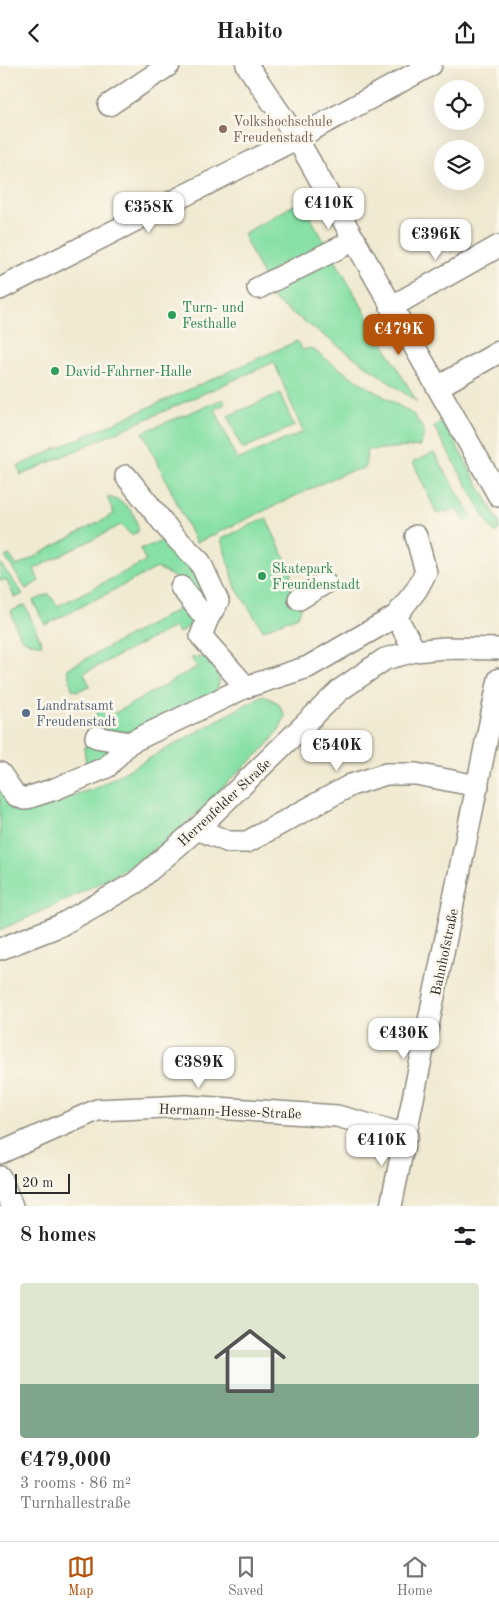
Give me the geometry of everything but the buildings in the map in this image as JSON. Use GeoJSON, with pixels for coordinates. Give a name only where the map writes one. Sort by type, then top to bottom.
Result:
{"type":"FeatureCollection","features":[{"type":"Feature","properties":{"kind":"street"},"geometry":{"type":"LineString","coordinates":[[109,105],[169,65]]}},
{"type":"Feature","properties":{"kind":"street"},"geometry":{"type":"LineString","coordinates":[[247,65],[296,137],[499,496]]}},
{"type":"Feature","properties":{"kind":"street"},"geometry":{"type":"LineString","coordinates":[[0,289],[296,137],[431,65]]}},
{"type":"Feature","properties":{"kind":"street"},"geometry":{"type":"LineString","coordinates":[[258,288],[355,240]]}},
{"type":"Feature","properties":{"kind":"street"},"geometry":{"type":"LineString","coordinates":[[392,307],[499,246]]}},
{"type":"Feature","properties":{"kind":"street"},"geometry":{"type":"LineString","coordinates":[[438,387],[499,352]]}},
{"type":"Feature","properties":{"kind":"street"},"geometry":{"type":"LineString","coordinates":[[126,477],[173,535],[200,562],[218,601],[207,620],[202,636],[246,687]]}},
{"type":"Feature","properties":{"kind":"street"},"geometry":{"type":"LineString","coordinates":[[0,773],[15,795],[24,799],[107,767],[129,743],[246,687],[308,667],[396,615],[417,589],[426,572],[416,536]]}},
{"type":"Feature","properties":{"kind":"street"},"geometry":{"type":"LineString","coordinates":[[299,599],[325,583]]}},
{"type":"Feature","properties":{"kind":"street"},"geometry":{"type":"LineString","coordinates":[[181,587],[207,620]]}},
{"type":"Feature","properties":{"kind":"street"},"geometry":{"type":"LineString","coordinates":[[396,615],[416,651]]}},
{"type":"Feature","properties":{"kind":"street","name":"Herrenfelder Straße"},"geometry":{"type":"LineString","coordinates":[[0,949],[59,926],[135,883],[198,829],[340,690],[384,659],[416,651],[445,648],[499,649]]}},
{"type":"Feature","properties":{"kind":"street","name":"Bahnhofstraße"},"geometry":{"type":"LineString","coordinates":[[391,1206],[499,679]]}},
{"type":"Feature","properties":{"kind":"street"},"geometry":{"type":"LineString","coordinates":[[96,737],[129,743]]}},
{"type":"Feature","properties":{"kind":"street"},"geometry":{"type":"LineString","coordinates":[[198,829],[229,842],[246,841],[351,785],[386,774],[416,774],[478,786]]}},
{"type":"Feature","properties":{"kind":"street","name":"Hermann-Hesse-Straße"},"geometry":{"type":"LineString","coordinates":[[0,1153],[97,1110],[186,1107],[337,1116],[407,1135]]}},
{"type":"Feature","properties":{"kind":"street"},"geometry":{"type":"LineString","coordinates":[[0,1177],[12,1206]]}},
{"type":"Feature","properties":{"kind":"green space"},"geometry":{"type":"Polygon","coordinates":[[[301,201],[417,402],[274,300],[243,234],[301,201]]]}},
{"type":"Feature","properties":{"kind":"green space"},"geometry":{"type":"Polygon","coordinates":[[[297,341],[302,350],[311,348],[347,374],[414,415],[425,432],[420,446],[367,450],[365,468],[344,473],[196,543],[143,432],[223,399],[225,404],[215,409],[237,460],[303,432],[274,362],[21,475],[18,466],[297,341]]]}},
{"type":"Feature","properties":{"kind":"green space"},"geometry":{"type":"Polygon","coordinates":[[[280,393],[294,426],[242,449],[228,416],[280,393]]]}},
{"type":"Feature","properties":{"kind":"green space"},"geometry":{"type":"Polygon","coordinates":[[[443,421],[499,522],[499,530],[494,533],[434,427],[443,421]]]}},
{"type":"Feature","properties":{"kind":"green space"},"geometry":{"type":"Polygon","coordinates":[[[434,453],[472,517],[466,522],[456,509],[437,514],[413,462],[434,453]]]}},
{"type":"Feature","properties":{"kind":"green space"},"geometry":{"type":"Polygon","coordinates":[[[107,497],[119,501],[129,508],[136,519],[138,532],[131,535],[121,525],[34,569],[39,581],[26,589],[5,557],[9,555],[17,566],[114,514],[107,497]]]}},
{"type":"Feature","properties":{"kind":"green space","name":"Skatepark Freundenstadt"},"geometry":{"type":"Polygon","coordinates":[[[266,518],[292,573],[290,579],[302,605],[298,616],[263,630],[236,588],[221,539],[266,518]]]}},
{"type":"Feature","properties":{"kind":"green space"},"geometry":{"type":"Polygon","coordinates":[[[171,538],[183,549],[210,603],[197,601],[174,577],[157,568],[45,625],[33,601],[49,594],[58,606],[146,561],[140,549],[171,538]]]}},
{"type":"Feature","properties":{"kind":"green space"},"geometry":{"type":"Polygon","coordinates":[[[0,563],[23,594],[15,598],[6,580],[0,581],[0,563]]]}},
{"type":"Feature","properties":{"kind":"green space"},"geometry":{"type":"Polygon","coordinates":[[[25,605],[42,644],[28,642],[17,631],[11,611],[25,605]]]}},
{"type":"Feature","properties":{"kind":"green space"},"geometry":{"type":"Polygon","coordinates":[[[186,607],[192,620],[189,626],[179,633],[174,627],[84,673],[90,686],[77,691],[72,689],[67,669],[186,607]]]}},
{"type":"Feature","properties":{"kind":"green space"},"geometry":{"type":"Polygon","coordinates":[[[205,657],[218,672],[219,682],[216,691],[174,717],[150,728],[128,732],[105,729],[94,722],[96,713],[102,710],[106,718],[197,667],[191,658],[205,657]]]}},
{"type":"Feature","properties":{"kind":"green space"},"geometry":{"type":"Polygon","coordinates":[[[263,695],[278,703],[285,716],[281,725],[264,749],[181,828],[162,844],[125,869],[62,902],[0,930],[0,791],[30,809],[96,788],[263,695]]]}},
{"type":"Feature","properties":{"kind":"green space"},"geometry":{"type":"Polygon","coordinates":[[[94,744],[116,751],[90,767],[86,764],[84,748],[94,744]]]}},
{"type":"Feature","properties":{"kind":"place","name":"Volkshochschule Freudenstadt"},"geometry":{"type":"Point","coordinates":[223,129]}},
{"type":"Feature","properties":{"kind":"place","name":"Turn- und Festhalle"},"geometry":{"type":"Point","coordinates":[172,315]}},
{"type":"Feature","properties":{"kind":"place","name":"David-Fahrner-Halle"},"geometry":{"type":"Point","coordinates":[55,371]}},
{"type":"Feature","properties":{"kind":"place","name":"Skatepark Freundenstadt"},"geometry":{"type":"Point","coordinates":[262,576]}},
{"type":"Feature","properties":{"kind":"place","name":"Landratsamt Freudenstadt"},"geometry":{"type":"Point","coordinates":[26,713]}}]}
